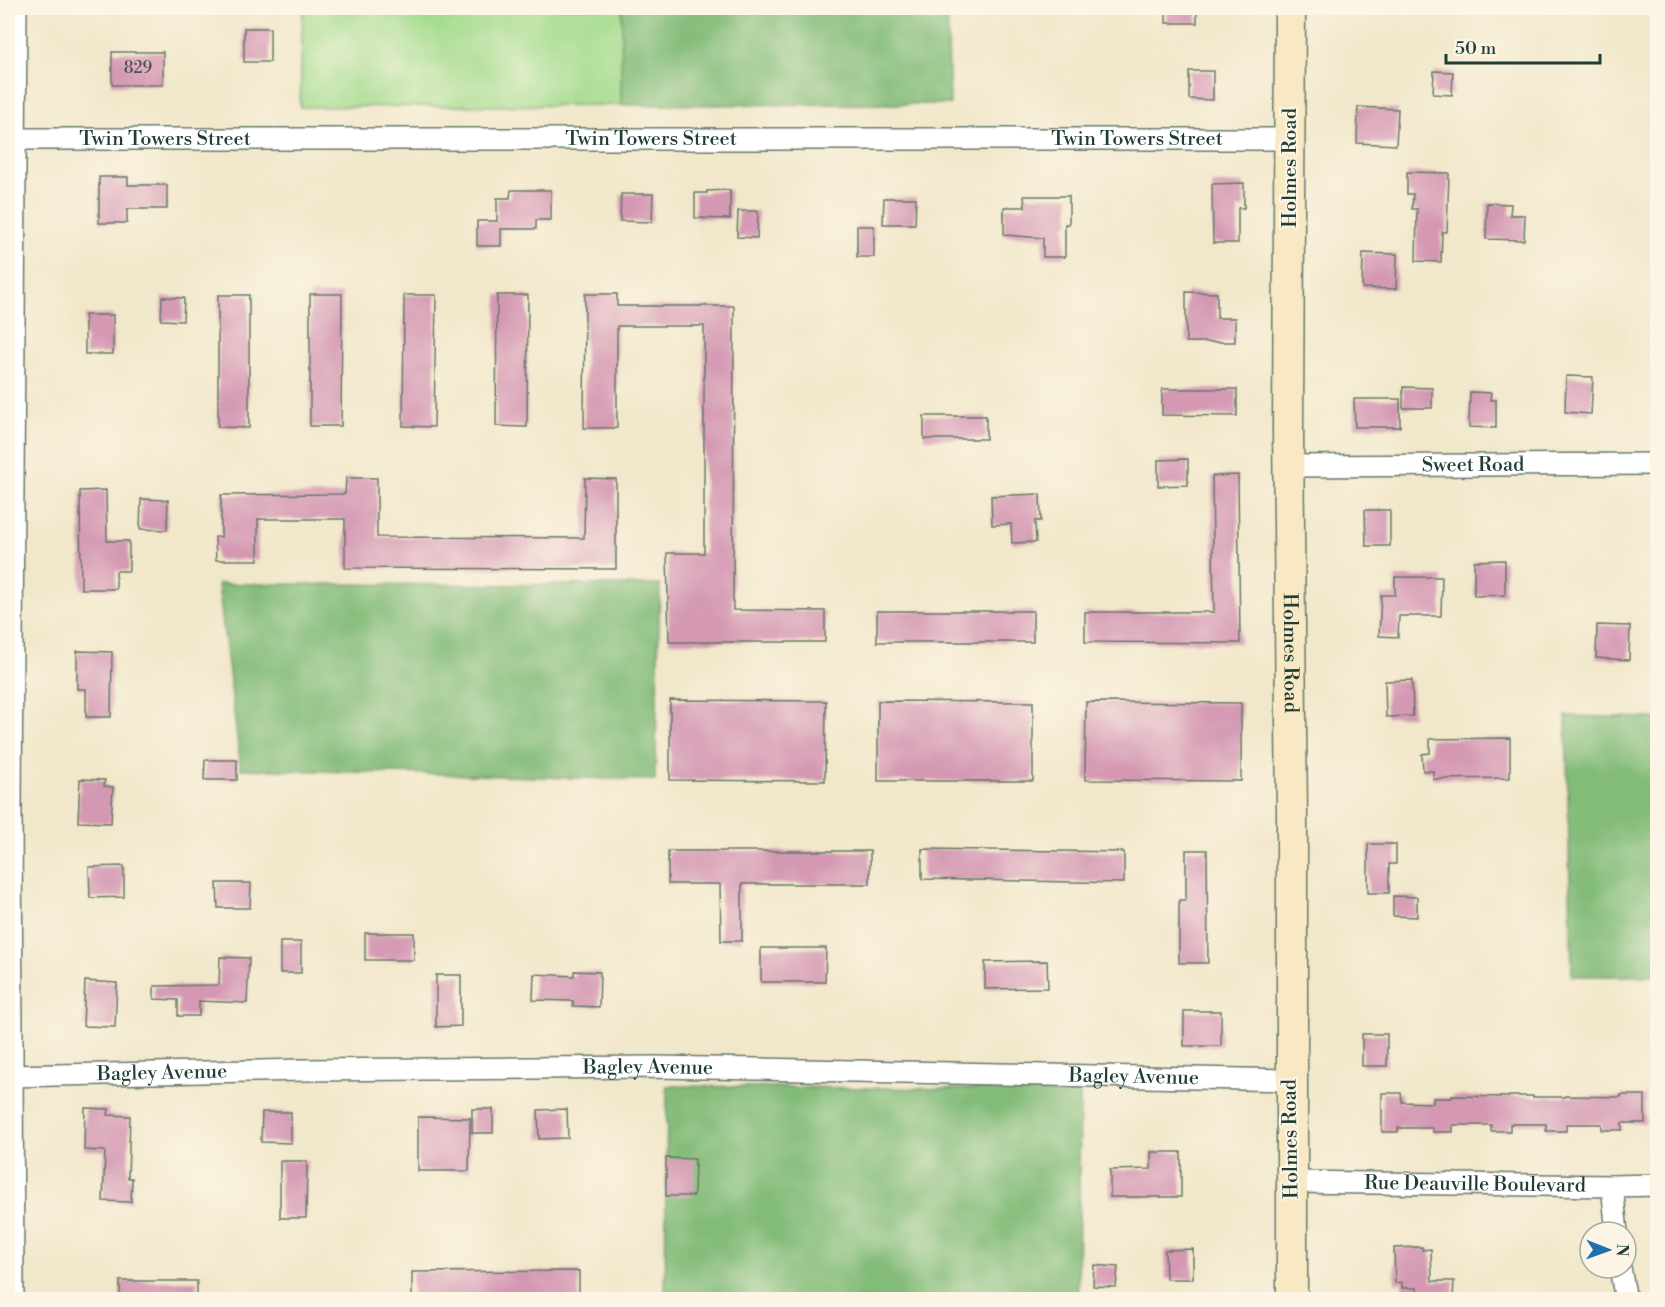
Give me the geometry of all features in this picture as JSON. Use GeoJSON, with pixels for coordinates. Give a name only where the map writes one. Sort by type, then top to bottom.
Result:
{"type":"FeatureCollection","features":[{"type":"Feature","properties":{"kind":"main road","name":"Holmes Road"},"geometry":{"type":"LineString","coordinates":[[1290,8],[1292,1299]]}},
{"type":"Feature","properties":{"kind":"street"},"geometry":{"type":"LineString","coordinates":[[10,1299],[8,445],[13,8]]}},
{"type":"Feature","properties":{"kind":"street","name":"Twin Towers Street"},"geometry":{"type":"LineString","coordinates":[[11,138],[1291,139]]}},
{"type":"Feature","properties":{"kind":"street","name":"Sweet Road"},"geometry":{"type":"LineString","coordinates":[[1289,466],[1658,464]]}},
{"type":"Feature","properties":{"kind":"street","name":"Bagley Avenue"},"geometry":{"type":"LineString","coordinates":[[8,1077],[292,1070],[657,1067],[1290,1080]]}},
{"type":"Feature","properties":{"kind":"street","name":"Rue Deauville Boulevard"},"geometry":{"type":"LineString","coordinates":[[1292,1182],[1658,1185]]}},
{"type":"Feature","properties":{"kind":"street"},"geometry":{"type":"LineString","coordinates":[[1612,1186],[1616,1220]]}},
{"type":"Feature","properties":{"kind":"street"},"geometry":{"type":"LineString","coordinates":[[1622,1280],[1626,1299]]}},
{"type":"Feature","properties":{"kind":"green space"},"geometry":{"type":"Polygon","coordinates":[[[303,8],[622,8],[621,105],[300,107],[303,8]]]}},
{"type":"Feature","properties":{"kind":"green space"},"geometry":{"type":"Polygon","coordinates":[[[622,8],[947,8],[950,104],[621,105],[622,8]]]}},
{"type":"Feature","properties":{"kind":"green space"},"geometry":{"type":"Polygon","coordinates":[[[218,584],[660,585],[655,780],[241,769],[218,584]]]}},
{"type":"Feature","properties":{"kind":"green space"},"geometry":{"type":"Polygon","coordinates":[[[1566,716],[1657,718],[1657,976],[1572,976],[1566,716]]]}},
{"type":"Feature","properties":{"kind":"green space"},"geometry":{"type":"Polygon","coordinates":[[[667,1086],[1080,1090],[1078,1299],[665,1300],[667,1086]]]}},
{"type":"Feature","properties":{"kind":"building"},"geometry":{"type":"Polygon","coordinates":[[[1166,8],[1197,8],[1197,23],[1166,23],[1166,8]]]}},
{"type":"Feature","properties":{"kind":"building"},"geometry":{"type":"Polygon","coordinates":[[[244,28],[270,28],[270,62],[244,62],[244,28]]]}},
{"type":"Feature","properties":{"kind":"building"},"geometry":{"type":"Polygon","coordinates":[[[112,52],[163,52],[163,85],[112,85],[112,52]]]}},
{"type":"Feature","properties":{"kind":"building"},"geometry":{"type":"Polygon","coordinates":[[[1189,71],[1213,71],[1213,100],[1189,99],[1189,71]]]}},
{"type":"Feature","properties":{"kind":"building"},"geometry":{"type":"Polygon","coordinates":[[[1434,71],[1453,72],[1452,95],[1433,94],[1434,71]]]}},
{"type":"Feature","properties":{"kind":"building"},"geometry":{"type":"Polygon","coordinates":[[[1358,107],[1398,109],[1396,145],[1357,143],[1358,107]]]}},
{"type":"Feature","properties":{"kind":"building"},"geometry":{"type":"Polygon","coordinates":[[[1407,172],[1449,173],[1447,232],[1442,232],[1441,262],[1416,261],[1417,209],[1412,209],[1413,194],[1407,194],[1407,172]]]}},
{"type":"Feature","properties":{"kind":"building"},"geometry":{"type":"Polygon","coordinates":[[[99,177],[128,177],[128,185],[167,185],[167,209],[127,209],[127,223],[99,223],[99,177]]]}},
{"type":"Feature","properties":{"kind":"building"},"geometry":{"type":"Polygon","coordinates":[[[1244,183],[1244,208],[1238,208],[1238,243],[1213,243],[1212,184],[1244,183]]]}},
{"type":"Feature","properties":{"kind":"building"},"geometry":{"type":"Polygon","coordinates":[[[511,190],[551,190],[551,220],[536,220],[536,229],[501,229],[501,246],[477,246],[477,221],[497,221],[497,198],[510,198],[511,190]]]}},
{"type":"Feature","properties":{"kind":"building"},"geometry":{"type":"Polygon","coordinates":[[[730,190],[730,219],[695,218],[695,193],[730,190]]]}},
{"type":"Feature","properties":{"kind":"building"},"geometry":{"type":"Polygon","coordinates":[[[621,194],[653,194],[652,222],[620,221],[621,194]]]}},
{"type":"Feature","properties":{"kind":"building"},"geometry":{"type":"Polygon","coordinates":[[[1024,196],[1069,196],[1069,224],[1065,224],[1065,257],[1043,257],[1043,238],[1004,235],[1004,207],[1025,207],[1024,196]]]}},
{"type":"Feature","properties":{"kind":"building"},"geometry":{"type":"Polygon","coordinates":[[[884,198],[916,198],[915,224],[883,224],[884,198]]]}},
{"type":"Feature","properties":{"kind":"building"},"geometry":{"type":"Polygon","coordinates":[[[1487,203],[1511,204],[1510,215],[1525,215],[1524,240],[1486,239],[1487,203]]]}},
{"type":"Feature","properties":{"kind":"building"},"geometry":{"type":"Polygon","coordinates":[[[738,211],[758,211],[757,238],[737,237],[738,211]]]}},
{"type":"Feature","properties":{"kind":"building"},"geometry":{"type":"Polygon","coordinates":[[[857,226],[874,226],[874,257],[857,257],[857,226]]]}},
{"type":"Feature","properties":{"kind":"building"},"geometry":{"type":"Polygon","coordinates":[[[1363,253],[1397,254],[1396,289],[1362,288],[1363,253]]]}},
{"type":"Feature","properties":{"kind":"building"},"geometry":{"type":"Polygon","coordinates":[[[1186,292],[1217,293],[1217,318],[1235,318],[1235,342],[1186,342],[1186,292]]]}},
{"type":"Feature","properties":{"kind":"building"},"geometry":{"type":"Polygon","coordinates":[[[310,294],[342,294],[341,426],[310,426],[310,294]]]}},
{"type":"Feature","properties":{"kind":"building"},"geometry":{"type":"Polygon","coordinates":[[[585,294],[617,294],[617,306],[734,306],[733,610],[825,611],[825,642],[669,642],[667,553],[704,553],[704,326],[617,326],[617,428],[584,428],[585,294]]]}},
{"type":"Feature","properties":{"kind":"building"},"geometry":{"type":"Polygon","coordinates":[[[218,295],[249,295],[249,428],[218,427],[218,295]]]}},
{"type":"Feature","properties":{"kind":"building"},"geometry":{"type":"Polygon","coordinates":[[[404,295],[436,295],[434,427],[403,426],[404,295]]]}},
{"type":"Feature","properties":{"kind":"building"},"geometry":{"type":"Polygon","coordinates":[[[497,295],[528,295],[527,427],[496,426],[497,295]]]}},
{"type":"Feature","properties":{"kind":"building"},"geometry":{"type":"Polygon","coordinates":[[[162,297],[184,298],[183,321],[161,320],[162,297]]]}},
{"type":"Feature","properties":{"kind":"building"},"geometry":{"type":"Polygon","coordinates":[[[85,315],[113,315],[113,354],[85,354],[85,315]]]}},
{"type":"Feature","properties":{"kind":"building"},"geometry":{"type":"Polygon","coordinates":[[[1566,376],[1593,377],[1591,414],[1565,412],[1566,376]]]}},
{"type":"Feature","properties":{"kind":"building"},"geometry":{"type":"Polygon","coordinates":[[[1403,387],[1432,388],[1432,408],[1403,408],[1403,387]]]}},
{"type":"Feature","properties":{"kind":"building"},"geometry":{"type":"Polygon","coordinates":[[[1162,389],[1237,389],[1237,416],[1162,415],[1162,389]]]}},
{"type":"Feature","properties":{"kind":"building"},"geometry":{"type":"Polygon","coordinates":[[[1470,392],[1491,393],[1490,400],[1496,400],[1496,428],[1469,427],[1470,392]]]}},
{"type":"Feature","properties":{"kind":"building"},"geometry":{"type":"Polygon","coordinates":[[[1354,399],[1400,399],[1400,427],[1355,427],[1354,399]]]}},
{"type":"Feature","properties":{"kind":"building"},"geometry":{"type":"Polygon","coordinates":[[[924,416],[986,416],[986,439],[924,439],[924,416]]]}},
{"type":"Feature","properties":{"kind":"building"},"geometry":{"type":"Polygon","coordinates":[[[1188,459],[1188,485],[1158,486],[1158,460],[1188,459]]]}},
{"type":"Feature","properties":{"kind":"building"},"geometry":{"type":"Polygon","coordinates":[[[1238,475],[1240,643],[1085,642],[1085,612],[1214,612],[1212,476],[1238,475]]]}},
{"type":"Feature","properties":{"kind":"building"},"geometry":{"type":"Polygon","coordinates":[[[346,478],[377,478],[377,537],[584,538],[585,478],[616,479],[616,569],[345,568],[345,519],[258,519],[258,560],[216,560],[215,537],[221,537],[221,495],[345,494],[346,478]]]}},
{"type":"Feature","properties":{"kind":"building"},"geometry":{"type":"Polygon","coordinates":[[[106,490],[107,541],[129,541],[129,571],[116,571],[116,589],[81,589],[80,491],[106,490]]]}},
{"type":"Feature","properties":{"kind":"building"},"geometry":{"type":"Polygon","coordinates":[[[1040,494],[1041,521],[1035,521],[1036,542],[1012,543],[1011,524],[992,525],[991,496],[1040,494]]]}},
{"type":"Feature","properties":{"kind":"building"},"geometry":{"type":"Polygon","coordinates":[[[141,499],[168,500],[167,530],[140,529],[141,499]]]}},
{"type":"Feature","properties":{"kind":"building"},"geometry":{"type":"Polygon","coordinates":[[[1365,510],[1390,510],[1390,546],[1366,546],[1365,510]]]}},
{"type":"Feature","properties":{"kind":"building"},"geometry":{"type":"Polygon","coordinates":[[[1505,560],[1505,595],[1474,596],[1474,561],[1505,560]]]}},
{"type":"Feature","properties":{"kind":"building"},"geometry":{"type":"Polygon","coordinates":[[[1395,577],[1442,577],[1441,616],[1399,616],[1398,637],[1379,636],[1381,595],[1395,595],[1395,577]]]}},
{"type":"Feature","properties":{"kind":"building"},"geometry":{"type":"Polygon","coordinates":[[[877,611],[1033,611],[1033,642],[877,642],[877,611]]]}},
{"type":"Feature","properties":{"kind":"building"},"geometry":{"type":"Polygon","coordinates":[[[1597,625],[1630,626],[1629,660],[1596,658],[1597,625]]]}},
{"type":"Feature","properties":{"kind":"building"},"geometry":{"type":"Polygon","coordinates":[[[77,651],[112,652],[111,717],[86,717],[86,689],[77,689],[77,651]]]}},
{"type":"Feature","properties":{"kind":"building"},"geometry":{"type":"Polygon","coordinates":[[[1412,680],[1413,716],[1386,717],[1385,681],[1412,680]]]}},
{"type":"Feature","properties":{"kind":"building"},"geometry":{"type":"Polygon","coordinates":[[[670,700],[826,701],[825,781],[670,780],[670,700]]]}},
{"type":"Feature","properties":{"kind":"building"},"geometry":{"type":"Polygon","coordinates":[[[878,701],[1033,702],[1033,781],[878,781],[878,701]]]}},
{"type":"Feature","properties":{"kind":"building"},"geometry":{"type":"Polygon","coordinates":[[[1086,702],[1241,703],[1241,781],[1085,780],[1086,702]]]}},
{"type":"Feature","properties":{"kind":"building"},"geometry":{"type":"Polygon","coordinates":[[[1510,738],[1510,778],[1433,779],[1433,771],[1423,771],[1422,754],[1430,753],[1430,739],[1510,738]]]}},
{"type":"Feature","properties":{"kind":"building"},"geometry":{"type":"Polygon","coordinates":[[[205,760],[237,760],[237,780],[204,780],[205,760]]]}},
{"type":"Feature","properties":{"kind":"building"},"geometry":{"type":"Polygon","coordinates":[[[80,779],[105,780],[104,786],[113,787],[111,823],[78,822],[80,779]]]}},
{"type":"Feature","properties":{"kind":"building"},"geometry":{"type":"Polygon","coordinates":[[[1368,844],[1396,844],[1396,864],[1389,864],[1389,893],[1368,893],[1368,844]]]}},
{"type":"Feature","properties":{"kind":"building"},"geometry":{"type":"Polygon","coordinates":[[[922,849],[1124,852],[1124,883],[922,879],[922,849]]]}},
{"type":"Feature","properties":{"kind":"building"},"geometry":{"type":"Polygon","coordinates":[[[1186,850],[1207,850],[1208,963],[1179,963],[1179,900],[1186,900],[1186,850]]]}},
{"type":"Feature","properties":{"kind":"building"},"geometry":{"type":"Polygon","coordinates":[[[668,851],[870,851],[870,884],[742,884],[742,941],[721,941],[720,884],[668,884],[668,851]]]}},
{"type":"Feature","properties":{"kind":"building"},"geometry":{"type":"Polygon","coordinates":[[[124,866],[124,897],[90,898],[89,867],[124,866]]]}},
{"type":"Feature","properties":{"kind":"building"},"geometry":{"type":"Polygon","coordinates":[[[217,883],[251,883],[250,908],[218,908],[217,883]]]}},
{"type":"Feature","properties":{"kind":"building"},"geometry":{"type":"Polygon","coordinates":[[[1393,896],[1417,897],[1417,917],[1393,916],[1393,896]]]}},
{"type":"Feature","properties":{"kind":"building"},"geometry":{"type":"Polygon","coordinates":[[[365,933],[414,933],[414,960],[365,960],[365,933]]]}},
{"type":"Feature","properties":{"kind":"building"},"geometry":{"type":"Polygon","coordinates":[[[280,942],[301,942],[301,973],[280,973],[280,942]]]}},
{"type":"Feature","properties":{"kind":"building"},"geometry":{"type":"Polygon","coordinates":[[[761,948],[826,948],[825,982],[761,982],[761,948]]]}},
{"type":"Feature","properties":{"kind":"building"},"geometry":{"type":"Polygon","coordinates":[[[220,957],[249,958],[247,1003],[199,1001],[199,1016],[178,1016],[178,1000],[154,999],[154,986],[219,985],[220,957]]]}},
{"type":"Feature","properties":{"kind":"building"},"geometry":{"type":"Polygon","coordinates":[[[1047,961],[1048,988],[985,989],[985,962],[1047,961]]]}},
{"type":"Feature","properties":{"kind":"building"},"geometry":{"type":"Polygon","coordinates":[[[574,971],[600,972],[599,1007],[573,1006],[573,1001],[533,1000],[534,974],[574,976],[574,971]]]}},
{"type":"Feature","properties":{"kind":"building"},"geometry":{"type":"Polygon","coordinates":[[[436,975],[461,975],[461,1026],[436,1027],[436,975]]]}},
{"type":"Feature","properties":{"kind":"building"},"geometry":{"type":"Polygon","coordinates":[[[85,981],[117,983],[115,1027],[83,1026],[85,981]]]}},
{"type":"Feature","properties":{"kind":"building"},"geometry":{"type":"Polygon","coordinates":[[[1184,1011],[1221,1011],[1221,1046],[1184,1046],[1184,1011]]]}},
{"type":"Feature","properties":{"kind":"building"},"geometry":{"type":"Polygon","coordinates":[[[1362,1034],[1387,1034],[1387,1066],[1362,1066],[1362,1034]]]}},
{"type":"Feature","properties":{"kind":"building"},"geometry":{"type":"Polygon","coordinates":[[[1382,1093],[1401,1093],[1402,1102],[1433,1103],[1433,1098],[1452,1098],[1452,1096],[1621,1097],[1621,1095],[1645,1095],[1645,1123],[1622,1123],[1622,1130],[1602,1130],[1602,1124],[1566,1124],[1566,1131],[1546,1131],[1546,1124],[1510,1124],[1510,1131],[1491,1131],[1491,1125],[1453,1125],[1453,1132],[1433,1132],[1433,1128],[1398,1128],[1398,1132],[1382,1132],[1382,1093]]]}},
{"type":"Feature","properties":{"kind":"building"},"geometry":{"type":"Polygon","coordinates":[[[85,1108],[109,1109],[108,1115],[130,1116],[128,1178],[132,1178],[131,1202],[103,1201],[105,1151],[84,1150],[85,1108]]]}},
{"type":"Feature","properties":{"kind":"building"},"geometry":{"type":"Polygon","coordinates":[[[472,1109],[493,1109],[493,1133],[472,1133],[472,1109]]]}},
{"type":"Feature","properties":{"kind":"building"},"geometry":{"type":"Polygon","coordinates":[[[567,1109],[568,1138],[539,1139],[538,1110],[567,1109]]]}},
{"type":"Feature","properties":{"kind":"building"},"geometry":{"type":"Polygon","coordinates":[[[262,1112],[291,1112],[291,1143],[261,1142],[262,1112]]]}},
{"type":"Feature","properties":{"kind":"building"},"geometry":{"type":"Polygon","coordinates":[[[418,1117],[470,1118],[469,1171],[418,1171],[418,1117]]]}},
{"type":"Feature","properties":{"kind":"building"},"geometry":{"type":"Polygon","coordinates":[[[1151,1152],[1181,1152],[1181,1197],[1110,1197],[1110,1170],[1151,1169],[1151,1152]]]}},
{"type":"Feature","properties":{"kind":"building"},"geometry":{"type":"Polygon","coordinates":[[[666,1158],[695,1159],[694,1196],[666,1196],[666,1158]]]}},
{"type":"Feature","properties":{"kind":"building"},"geometry":{"type":"Polygon","coordinates":[[[280,1161],[307,1161],[306,1218],[280,1218],[280,1161]]]}},
{"type":"Feature","properties":{"kind":"building"},"geometry":{"type":"Polygon","coordinates":[[[1422,1247],[1422,1250],[1431,1249],[1432,1281],[1454,1281],[1453,1299],[1417,1299],[1417,1288],[1402,1288],[1402,1282],[1395,1283],[1394,1248],[1422,1247]]]}},
{"type":"Feature","properties":{"kind":"building"},"geometry":{"type":"Polygon","coordinates":[[[1193,1249],[1193,1279],[1166,1279],[1165,1250],[1193,1249]]]}},
{"type":"Feature","properties":{"kind":"building"},"geometry":{"type":"Polygon","coordinates":[[[1094,1265],[1118,1267],[1116,1287],[1093,1286],[1094,1265]]]}},
{"type":"Feature","properties":{"kind":"building"},"geometry":{"type":"Polygon","coordinates":[[[579,1271],[579,1299],[412,1299],[412,1272],[579,1271]]]}},
{"type":"Feature","properties":{"kind":"building"},"geometry":{"type":"Polygon","coordinates":[[[120,1281],[197,1281],[197,1299],[120,1299],[120,1281]]]}}]}
